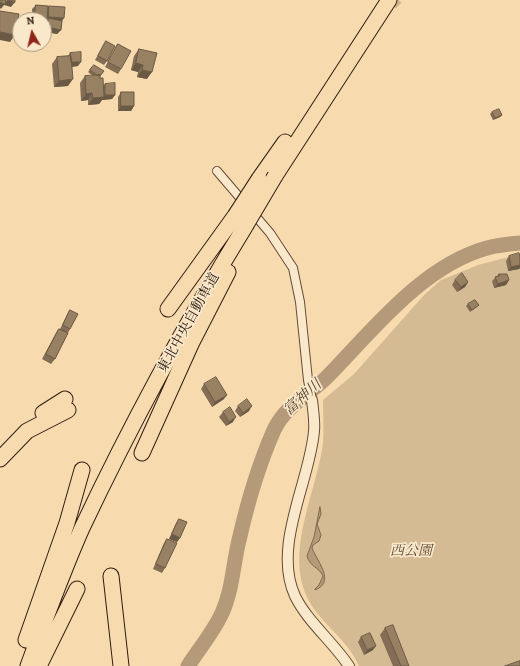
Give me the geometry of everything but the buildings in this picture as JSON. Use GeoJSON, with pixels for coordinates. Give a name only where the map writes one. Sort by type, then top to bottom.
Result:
{"type":"FeatureCollection","features":[{"type":"Feature","properties":{"kind":"highway","name":"東北中央自動車道"},"geometry":{"type":"LineString","coordinates":[[28,666],[82,530],[118,454],[188,320],[244,223],[277,177],[309,121],[389,0]]}},
{"type":"Feature","properties":{"kind":"highway"},"geometry":{"type":"LineString","coordinates":[[142,453],[244,223],[259,179],[320,92],[352,58]]}},
{"type":"Feature","properties":{"kind":"highway"},"geometry":{"type":"LineString","coordinates":[[168,309],[244,223]]}},
{"type":"Feature","properties":{"kind":"highway"},"geometry":{"type":"LineString","coordinates":[[0,450],[21,428],[66,404],[27,431],[0,459]]}},
{"type":"Feature","properties":{"kind":"highway"},"geometry":{"type":"LineString","coordinates":[[19,666],[67,523],[82,470]]}},
{"type":"Feature","properties":{"kind":"highway"},"geometry":{"type":"LineString","coordinates":[[116,666],[107,577],[121,666]]}},
{"type":"Feature","properties":{"kind":"highway"},"geometry":{"type":"LineString","coordinates":[[39,666],[77,589]]}},
{"type":"Feature","properties":{"kind":"street"},"geometry":{"type":"LineString","coordinates":[[217,171],[270,233],[293,268],[300,302],[308,380],[312,400],[314,430],[291,533],[288,556],[289,574],[295,595],[349,666]]}},
{"type":"Feature","properties":{"kind":"green space","name":"西公園"},"geometry":{"type":"Polygon","coordinates":[[[520,254],[520,666],[359,666],[347,646],[323,620],[309,601],[304,590],[300,573],[299,555],[301,536],[320,461],[323,443],[323,400],[354,374],[425,294],[441,280],[478,265],[520,254]]]}},
{"type":"Feature","properties":{"kind":"shaded area"},"geometry":{"type":"Polygon","coordinates":[[[320,507],[321,514],[317,524],[321,535],[319,541],[313,545],[312,548],[321,565],[325,577],[321,586],[315,590],[323,576],[308,560],[307,556],[314,537],[320,507]]]}},
{"type":"Feature","properties":{"kind":"waterway","name":"富神川"},"geometry":{"type":"LineString","coordinates":[[188,666],[215,626],[226,604],[238,546],[254,483],[274,430],[284,414],[327,377],[400,302],[441,269],[463,257],[487,248],[520,243]]}},
{"type":"Feature","properties":{"kind":"tunnel"},"geometry":{"type":"LineString","coordinates":[[393,0],[399,6]]}}]}
